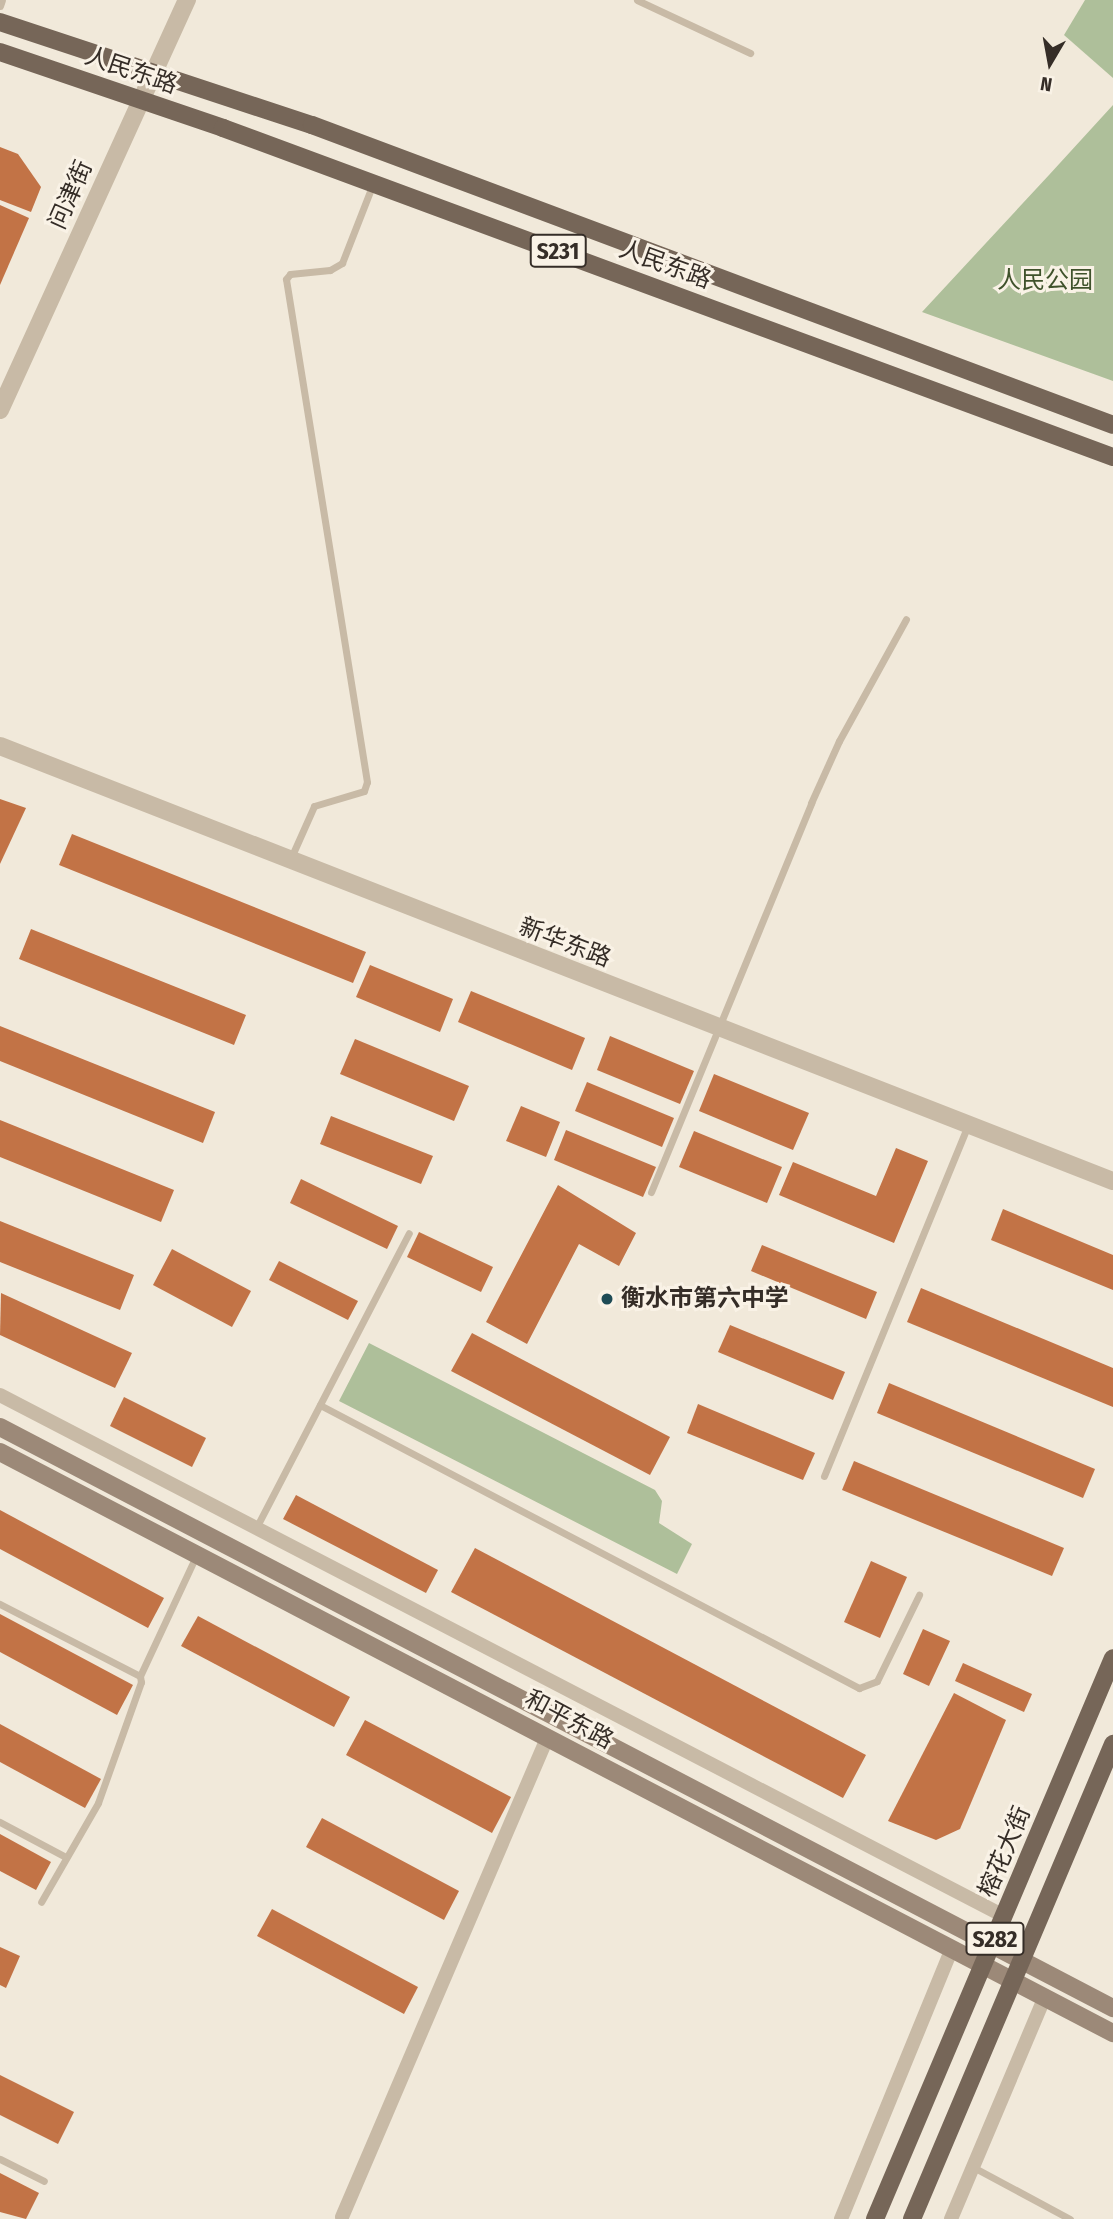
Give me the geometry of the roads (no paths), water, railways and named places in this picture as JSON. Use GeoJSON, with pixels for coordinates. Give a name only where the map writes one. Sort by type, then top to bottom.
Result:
{"type":"FeatureCollection","features":[{"type":"Feature","properties":{"kind":"main road","name":"人民东路"},"geometry":{"type":"LineString","coordinates":[[0,22],[312,125],[1113,425]]}},
{"type":"Feature","properties":{"kind":"main road","name":"人民东路"},"geometry":{"type":"LineString","coordinates":[[0,52],[373,183],[1113,457]]}},
{"type":"Feature","properties":{"kind":"main road","name":"和平东路"},"geometry":{"type":"LineString","coordinates":[[0,1427],[1113,2008]]}},
{"type":"Feature","properties":{"kind":"main road","name":"和平东路"},"geometry":{"type":"LineString","coordinates":[[0,1452],[1113,2033]]}},
{"type":"Feature","properties":{"kind":"main road","name":"榕花大街"},"geometry":{"type":"LineString","coordinates":[[875,2219],[1113,1658]]}},
{"type":"Feature","properties":{"kind":"main road","name":"S282"},"geometry":{"type":"LineString","coordinates":[[912,2219],[1024,1961],[1113,1744]]}},
{"type":"Feature","properties":{"kind":"street","name":"问津街"},"geometry":{"type":"LineString","coordinates":[[0,410],[187,0]]}},
{"type":"Feature","properties":{"kind":"street","name":"新华东路"},"geometry":{"type":"LineString","coordinates":[[0,746],[1113,1181]]}},
{"type":"Feature","properties":{"kind":"street"},"geometry":{"type":"LineString","coordinates":[[0,1395],[1004,1916]]}},
{"type":"Feature","properties":{"kind":"street"},"geometry":{"type":"LineString","coordinates":[[342,2217],[548,1736]]}},
{"type":"Feature","properties":{"kind":"street"},"geometry":{"type":"LineString","coordinates":[[841,2219],[952,1948]]}},
{"type":"Feature","properties":{"kind":"street"},"geometry":{"type":"LineString","coordinates":[[951,2219],[1045,1997]]}},
{"type":"Feature","properties":{"kind":"lane"},"geometry":{"type":"LineString","coordinates":[[0,6],[2,0]]}},
{"type":"Feature","properties":{"kind":"lane"},"geometry":{"type":"LineString","coordinates":[[637,0],[750,53]]}},
{"type":"Feature","properties":{"kind":"lane"},"geometry":{"type":"LineString","coordinates":[[290,861],[314,806],[364,791],[367,782],[286,279],[290,274],[330,270],[342,262],[373,183]]}},
{"type":"Feature","properties":{"kind":"lane"},"geometry":{"type":"LineString","coordinates":[[651,1192],[839,741],[906,619]]}},
{"type":"Feature","properties":{"kind":"lane"},"geometry":{"type":"LineString","coordinates":[[824,1476],[968,1125]]}},
{"type":"Feature","properties":{"kind":"lane"},"geometry":{"type":"LineString","coordinates":[[256,1528],[409,1233]]}},
{"type":"Feature","properties":{"kind":"lane"},"geometry":{"type":"LineString","coordinates":[[320,1405],[859,1688],[877,1681],[919,1595]]}},
{"type":"Feature","properties":{"kind":"lane"},"geometry":{"type":"LineString","coordinates":[[41,1902],[64,1856],[98,1802],[138,1693],[140,1676],[197,1553]]}},
{"type":"Feature","properties":{"kind":"lane"},"geometry":{"type":"LineString","coordinates":[[0,1604],[140,1676]]}},
{"type":"Feature","properties":{"kind":"lane"},"geometry":{"type":"LineString","coordinates":[[0,1822],[64,1856]]}},
{"type":"Feature","properties":{"kind":"lane"},"geometry":{"type":"LineString","coordinates":[[0,2159],[44,2181]]}},
{"type":"Feature","properties":{"kind":"lane"},"geometry":{"type":"LineString","coordinates":[[973,2167],[1070,2219]]}},
{"type":"Feature","properties":{"kind":"place","name":"衡水市第六中学"},"geometry":{"type":"Point","coordinates":[607,1299]}},
{"type":"Feature","properties":{"kind":"park label","name":"人民公园"},"geometry":{"type":"Point","coordinates":[1045,281]}}]}
